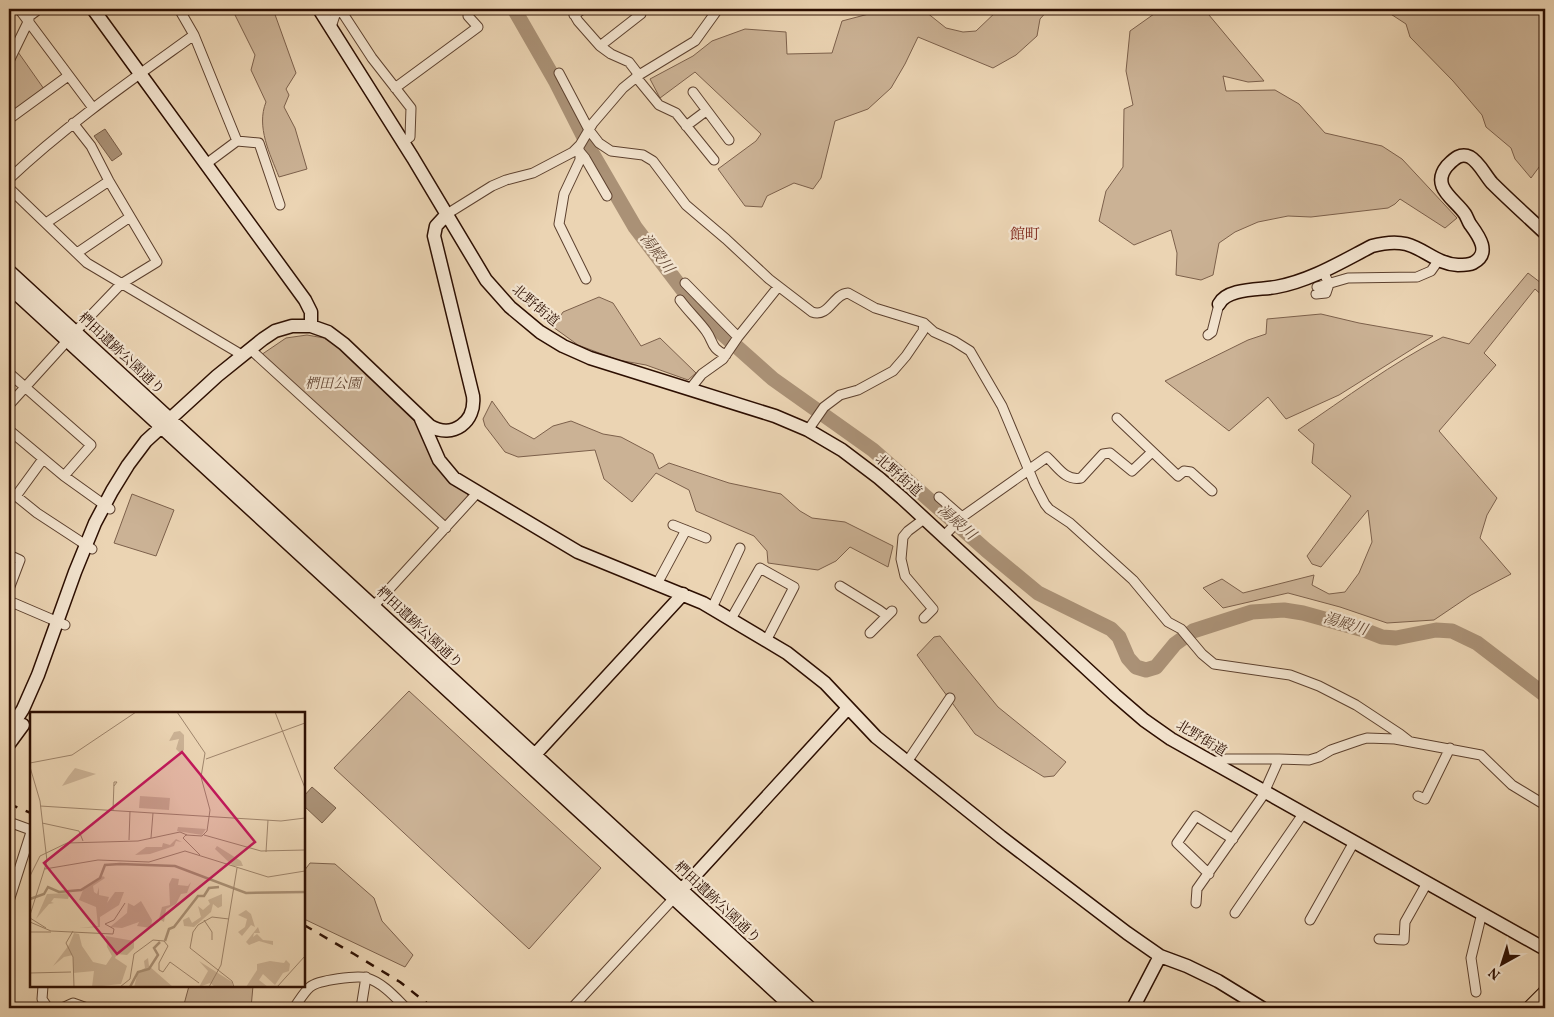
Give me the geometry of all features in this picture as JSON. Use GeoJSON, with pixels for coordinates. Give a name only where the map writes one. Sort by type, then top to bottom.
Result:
{"type":"FeatureCollection","features":[{"type":"Feature","properties":{"kind":"main road"},"geometry":{"type":"LineString","coordinates":[[1530,1008],[1545,993]]}},
{"type":"Feature","properties":{"kind":"street"},"geometry":{"type":"LineString","coordinates":[[20,9],[93,108]]}},
{"type":"Feature","properties":{"kind":"street"},"geometry":{"type":"LineString","coordinates":[[9,61],[12,44],[28,19],[39,9]]}},
{"type":"Feature","properties":{"kind":"street"},"geometry":{"type":"LineString","coordinates":[[179,9],[194,35],[238,141]]}},
{"type":"Feature","properties":{"kind":"street","name":"北野街道"},"geometry":{"type":"LineString","coordinates":[[319,9],[403,142],[477,266],[510,307],[540,332],[563,346],[590,358],[759,410],[808,430],[852,457],[879,478],[924,519],[948,532],[1130,708],[1171,739],[1545,949]]}},
{"type":"Feature","properties":{"kind":"street"},"geometry":{"type":"LineString","coordinates":[[331,27],[339,9]]}},
{"type":"Feature","properties":{"kind":"street"},"geometry":{"type":"LineString","coordinates":[[339,9],[372,58],[411,108],[410,138],[403,142]]}},
{"type":"Feature","properties":{"kind":"street"},"geometry":{"type":"LineString","coordinates":[[395,88],[478,27],[468,16],[470,9]]}},
{"type":"Feature","properties":{"kind":"street"},"geometry":{"type":"LineString","coordinates":[[583,9],[573,12],[600,46],[611,54],[629,62],[659,105],[676,113],[714,160]]}},
{"type":"Feature","properties":{"kind":"street"},"geometry":{"type":"LineString","coordinates":[[600,46],[641,14],[637,9]]}},
{"type":"Feature","properties":{"kind":"street"},"geometry":{"type":"LineString","coordinates":[[9,740],[20,729],[37,698],[88,547],[107,507],[152,446],[166,423],[246,352],[275,332],[292,326],[311,326],[325,330],[338,338],[421,419],[435,429],[452,431],[461,427],[466,422],[474,406],[470,381],[434,236],[436,226],[447,214],[492,186],[533,173],[579,148],[589,131],[622,88],[637,76],[695,41],[718,9]]}},
{"type":"Feature","properties":{"kind":"street"},"geometry":{"type":"LineString","coordinates":[[96,10],[140,74],[306,300],[311,312],[311,326]]}},
{"type":"Feature","properties":{"kind":"street"},"geometry":{"type":"LineString","coordinates":[[9,179],[39,150],[73,122],[194,35]]}},
{"type":"Feature","properties":{"kind":"street"},"geometry":{"type":"LineString","coordinates":[[559,73],[589,131],[599,143],[611,150],[643,155],[652,160],[686,205],[713,227],[778,287],[817,313],[823,312],[842,294],[848,293],[875,308],[924,323],[934,332],[959,344],[973,354],[1002,406],[1042,500],[1049,509],[1070,523],[1140,587],[1168,622],[1181,629],[1202,654],[1214,664],[1290,675],[1319,686],[1356,705],[1409,742]]}},
{"type":"Feature","properties":{"kind":"street"},"geometry":{"type":"LineString","coordinates":[[9,119],[68,76]]}},
{"type":"Feature","properties":{"kind":"street"},"geometry":{"type":"LineString","coordinates":[[693,92],[729,140]]}},
{"type":"Feature","properties":{"kind":"street"},"geometry":{"type":"LineString","coordinates":[[686,126],[706,111]]}},
{"type":"Feature","properties":{"kind":"street"},"geometry":{"type":"LineString","coordinates":[[9,405],[121,284],[157,262],[109,181],[91,146],[73,122]]}},
{"type":"Feature","properties":{"kind":"street"},"geometry":{"type":"LineString","coordinates":[[206,164],[238,141],[259,143],[280,205]]}},
{"type":"Feature","properties":{"kind":"street"},"geometry":{"type":"LineString","coordinates":[[579,148],[607,196]]}},
{"type":"Feature","properties":{"kind":"street"},"geometry":{"type":"LineString","coordinates":[[579,148],[580,160],[564,194],[559,224],[586,280]]}},
{"type":"Feature","properties":{"kind":"street"},"geometry":{"type":"LineString","coordinates":[[1208,335],[1212,332],[1222,300],[1231,294],[1294,283],[1323,271],[1372,246],[1385,242],[1407,244],[1438,261],[1451,264],[1473,263],[1479,258],[1482,250],[1480,236],[1465,214],[1447,195],[1442,182],[1445,169],[1455,158],[1462,155],[1474,161],[1491,181],[1545,232]]}},
{"type":"Feature","properties":{"kind":"street"},"geometry":{"type":"LineString","coordinates":[[46,223],[109,181]]}},
{"type":"Feature","properties":{"kind":"street"},"geometry":{"type":"LineString","coordinates":[[9,188],[87,263],[121,284],[246,352],[446,528]]}},
{"type":"Feature","properties":{"kind":"street"},"geometry":{"type":"LineString","coordinates":[[77,253],[130,217]]}},
{"type":"Feature","properties":{"kind":"street"},"geometry":{"type":"LineString","coordinates":[[1317,291],[1329,284],[1348,278],[1417,276],[1431,271],[1438,261]]}},
{"type":"Feature","properties":{"kind":"street","name":"椚田遺跡公園通り"},"geometry":{"type":"LineString","coordinates":[[9,271],[71,336],[678,894],[788,1003],[810,1008]]}},
{"type":"Feature","properties":{"kind":"street"},"geometry":{"type":"LineString","coordinates":[[1323,271],[1329,284]]}},
{"type":"Feature","properties":{"kind":"street"},"geometry":{"type":"LineString","coordinates":[[685,283],[737,338]]}},
{"type":"Feature","properties":{"kind":"street","name":"椚田遺跡公園通り"},"geometry":{"type":"LineString","coordinates":[[9,287],[71,336]]}},
{"type":"Feature","properties":{"kind":"street"},"geometry":{"type":"LineString","coordinates":[[690,389],[702,374],[723,359],[737,338],[778,287]]}},
{"type":"Feature","properties":{"kind":"street"},"geometry":{"type":"LineString","coordinates":[[680,300],[708,333],[711,342],[720,352],[728,353]]}},
{"type":"Feature","properties":{"kind":"street"},"geometry":{"type":"LineString","coordinates":[[808,430],[824,407],[840,395],[858,390],[893,371],[923,331],[924,323]]}},
{"type":"Feature","properties":{"kind":"street"},"geometry":{"type":"LineString","coordinates":[[9,373],[90,445],[64,476]]}},
{"type":"Feature","properties":{"kind":"street"},"geometry":{"type":"LineString","coordinates":[[1117,418],[1178,476],[1184,471],[1191,472],[1212,491]]}},
{"type":"Feature","properties":{"kind":"street"},"geometry":{"type":"LineString","coordinates":[[421,419],[436,454],[454,478],[578,552],[683,594],[712,608],[787,653],[825,683],[873,734],[1041,868],[1127,933],[1160,956],[1187,966],[1218,981],[1262,1008]]}},
{"type":"Feature","properties":{"kind":"street"},"geometry":{"type":"LineString","coordinates":[[9,430],[64,476],[107,507]]}},
{"type":"Feature","properties":{"kind":"street"},"geometry":{"type":"LineString","coordinates":[[948,532],[962,518],[1047,458],[1068,478],[1081,478],[1103,454],[1110,453],[1132,471],[1152,452]]}},
{"type":"Feature","properties":{"kind":"street"},"geometry":{"type":"LineString","coordinates":[[43,459],[16,496],[37,513],[88,547]]}},
{"type":"Feature","properties":{"kind":"street"},"geometry":{"type":"LineString","coordinates":[[369,611],[478,492]]}},
{"type":"Feature","properties":{"kind":"street"},"geometry":{"type":"LineString","coordinates":[[939,497],[962,518]]}},
{"type":"Feature","properties":{"kind":"street"},"geometry":{"type":"LineString","coordinates":[[924,519],[903,537],[901,559],[905,576],[933,609],[924,618]]}},
{"type":"Feature","properties":{"kind":"street"},"geometry":{"type":"LineString","coordinates":[[673,525],[706,538]]}},
{"type":"Feature","properties":{"kind":"street"},"geometry":{"type":"LineString","coordinates":[[657,584],[686,530]]}},
{"type":"Feature","properties":{"kind":"street"},"geometry":{"type":"LineString","coordinates":[[712,608],[740,548]]}},
{"type":"Feature","properties":{"kind":"street"},"geometry":{"type":"LineString","coordinates":[[9,555],[20,560],[9,589]]}},
{"type":"Feature","properties":{"kind":"street"},"geometry":{"type":"LineString","coordinates":[[731,620],[760,568],[794,588],[766,641]]}},
{"type":"Feature","properties":{"kind":"street"},"geometry":{"type":"LineString","coordinates":[[840,586],[889,614],[870,634]]}},
{"type":"Feature","properties":{"kind":"street"},"geometry":{"type":"LineString","coordinates":[[531,759],[683,594]]}},
{"type":"Feature","properties":{"kind":"street"},"geometry":{"type":"LineString","coordinates":[[9,600],[61,623]]}},
{"type":"Feature","properties":{"kind":"street"},"geometry":{"type":"LineString","coordinates":[[907,762],[950,698]]}},
{"type":"Feature","properties":{"kind":"street"},"geometry":{"type":"LineString","coordinates":[[572,1008],[848,708]]}},
{"type":"Feature","properties":{"kind":"street"},"geometry":{"type":"LineString","coordinates":[[1210,762],[1279,758],[1314,759],[1345,745],[1367,738],[1409,742],[1481,755],[1512,785],[1545,804]]}},
{"type":"Feature","properties":{"kind":"street"},"geometry":{"type":"LineString","coordinates":[[1418,796],[1425,799],[1450,748]]}},
{"type":"Feature","properties":{"kind":"street"},"geometry":{"type":"LineString","coordinates":[[1196,903],[1197,889],[1264,792],[1279,758]]}},
{"type":"Feature","properties":{"kind":"street"},"geometry":{"type":"LineString","coordinates":[[1236,913],[1303,814]]}},
{"type":"Feature","properties":{"kind":"street"},"geometry":{"type":"LineString","coordinates":[[1209,874],[1177,843],[1196,816],[1233,839]]}},
{"type":"Feature","properties":{"kind":"street"},"geometry":{"type":"LineString","coordinates":[[9,822],[30,831]]}},
{"type":"Feature","properties":{"kind":"street"},"geometry":{"type":"LineString","coordinates":[[9,901],[30,834]]}},
{"type":"Feature","properties":{"kind":"street"},"geometry":{"type":"LineString","coordinates":[[1310,920],[1354,842]]}},
{"type":"Feature","properties":{"kind":"street"},"geometry":{"type":"LineString","coordinates":[[1379,939],[1404,940],[1405,922],[1427,883]]}},
{"type":"Feature","properties":{"kind":"street"},"geometry":{"type":"LineString","coordinates":[[1476,992],[1471,958],[1482,913]]}},
{"type":"Feature","properties":{"kind":"street"},"geometry":{"type":"LineString","coordinates":[[1134,1008],[1160,956]]}},
{"type":"Feature","properties":{"kind":"street"},"geometry":{"type":"LineString","coordinates":[[294,1008],[310,987],[316,983],[366,977],[384,987],[406,1008]]}},
{"type":"Feature","properties":{"kind":"street"},"geometry":{"type":"LineString","coordinates":[[361,1008],[366,977]]}},
{"type":"Feature","properties":{"kind":"street"},"geometry":{"type":"LineString","coordinates":[[43,987],[42,999],[48,1008]]}},
{"type":"Feature","properties":{"kind":"street"},"geometry":{"type":"LineString","coordinates":[[62,1008],[73,1003],[87,1008]]}},
{"type":"Feature","properties":{"kind":"green space"},"geometry":{"type":"Polygon","coordinates":[[[232,9],[273,9],[296,73],[286,89],[289,95],[284,107],[295,128],[307,169],[279,177],[268,150],[263,131],[263,111],[266,102],[251,70],[255,55],[232,9]]]}},
{"type":"Feature","properties":{"kind":"green space"},"geometry":{"type":"Polygon","coordinates":[[[999,9],[1049,9],[1040,19],[1037,36],[1016,55],[993,68],[918,37],[891,88],[868,109],[835,121],[821,178],[813,189],[794,183],[767,196],[762,207],[745,206],[718,169],[756,141],[761,134],[695,72],[660,98],[650,79],[693,56],[712,41],[745,29],[786,32],[787,54],[832,53],[842,21],[880,11],[926,12],[946,28],[963,32],[976,31],[999,9]]]}},
{"type":"Feature","properties":{"kind":"green space"},"geometry":{"type":"Polygon","coordinates":[[[1161,9],[1204,9],[1264,81],[1248,82],[1223,76],[1226,91],[1275,90],[1299,104],[1325,133],[1382,146],[1402,159],[1457,218],[1445,228],[1400,199],[1388,208],[1311,217],[1288,216],[1258,222],[1235,232],[1219,243],[1213,275],[1201,280],[1176,275],[1177,253],[1171,230],[1134,245],[1099,221],[1106,191],[1123,167],[1124,109],[1133,105],[1126,71],[1130,31],[1161,9]]]}},
{"type":"Feature","properties":{"kind":"green space"},"geometry":{"type":"Polygon","coordinates":[[[1383,9],[1545,9],[1545,159],[1531,178],[1515,159],[1511,148],[1486,127],[1482,115],[1453,81],[1410,37],[1406,24],[1383,9]]]}},
{"type":"Feature","properties":{"kind":"green space"},"geometry":{"type":"Polygon","coordinates":[[[18,52],[44,89],[9,116],[9,71],[18,52]]]}},
{"type":"Feature","properties":{"kind":"green space"},"geometry":{"type":"Polygon","coordinates":[[[1528,273],[1545,286],[1545,298],[1535,289],[1484,353],[1496,365],[1439,431],[1497,498],[1487,515],[1480,538],[1511,574],[1471,595],[1434,620],[1387,623],[1340,607],[1288,593],[1223,608],[1203,588],[1222,579],[1243,593],[1314,575],[1312,585],[1329,594],[1345,592],[1359,573],[1372,542],[1368,510],[1321,567],[1312,564],[1307,556],[1351,496],[1312,463],[1314,444],[1298,430],[1387,369],[1443,337],[1469,344],[1528,273]]]}},
{"type":"Feature","properties":{"kind":"green space"},"geometry":{"type":"Polygon","coordinates":[[[599,297],[613,303],[641,346],[660,338],[696,373],[688,380],[646,365],[618,360],[578,345],[553,327],[563,312],[599,297]]]}},
{"type":"Feature","properties":{"kind":"green space"},"geometry":{"type":"Polygon","coordinates":[[[1321,314],[1359,323],[1433,336],[1339,395],[1286,419],[1268,397],[1229,431],[1165,381],[1248,340],[1266,334],[1267,319],[1321,314]]]}},
{"type":"Feature","properties":{"kind":"green space","name":"椚田公園"},"geometry":{"type":"Polygon","coordinates":[[[307,335],[324,338],[337,345],[417,424],[468,492],[467,499],[443,526],[258,357],[286,338],[307,335]]]}},
{"type":"Feature","properties":{"kind":"green space"},"geometry":{"type":"Polygon","coordinates":[[[492,401],[510,426],[534,439],[553,426],[571,421],[603,434],[621,437],[653,454],[659,469],[669,463],[729,483],[781,494],[800,511],[812,518],[845,522],[893,546],[888,567],[850,547],[836,561],[818,570],[768,563],[767,551],[754,536],[696,511],[689,490],[656,473],[632,502],[604,479],[595,450],[518,457],[505,452],[485,426],[483,419],[492,401]]]}},
{"type":"Feature","properties":{"kind":"green space"},"geometry":{"type":"Polygon","coordinates":[[[132,494],[174,510],[156,556],[114,543],[132,494]]]}},
{"type":"Feature","properties":{"kind":"green space"},"geometry":{"type":"Polygon","coordinates":[[[940,636],[998,707],[1066,762],[1054,776],[1044,777],[975,734],[917,655],[934,637],[940,636]]]}},
{"type":"Feature","properties":{"kind":"green space"},"geometry":{"type":"Polygon","coordinates":[[[409,691],[601,868],[529,949],[334,768],[409,691]]]}},
{"type":"Feature","properties":{"kind":"green space"},"geometry":{"type":"Polygon","coordinates":[[[310,863],[335,864],[374,898],[382,921],[413,955],[405,967],[305,919],[305,870],[310,863]]]}},
{"type":"Feature","properties":{"kind":"green space"},"geometry":{"type":"Polygon","coordinates":[[[189,987],[253,987],[251,1008],[228,1006],[225,1008],[183,1008],[189,987]]]}},
{"type":"Feature","properties":{"kind":"shaded area"},"geometry":{"type":"Polygon","coordinates":[[[105,129],[122,154],[112,161],[94,136],[105,129]]]}},
{"type":"Feature","properties":{"kind":"shaded area"},"geometry":{"type":"Polygon","coordinates":[[[312,787],[336,808],[322,823],[305,807],[305,795],[312,787]]]}},
{"type":"Feature","properties":{"kind":"waterway","name":"湯殿川"},"geometry":{"type":"LineString","coordinates":[[514,9],[556,82],[592,153],[635,227],[692,302],[718,330],[773,379],[873,450],[986,550],[1038,593],[1111,629],[1119,637],[1128,658],[1136,667],[1146,670],[1156,667],[1175,644],[1193,631],[1252,612],[1284,610],[1303,613],[1382,637],[1396,638],[1436,630],[1452,631],[1477,643],[1545,695]]}},
{"type":"Feature","properties":{"kind":"railway"},"geometry":{"type":"LineString","coordinates":[[9,804],[30,813]]}},
{"type":"Feature","properties":{"kind":"railway"},"geometry":{"type":"LineString","coordinates":[[305,926],[400,982],[433,1008]]}},
{"type":"Feature","properties":{"kind":"district","name":"館町"},"geometry":{"type":"Point","coordinates":[1025,235]}}]}
